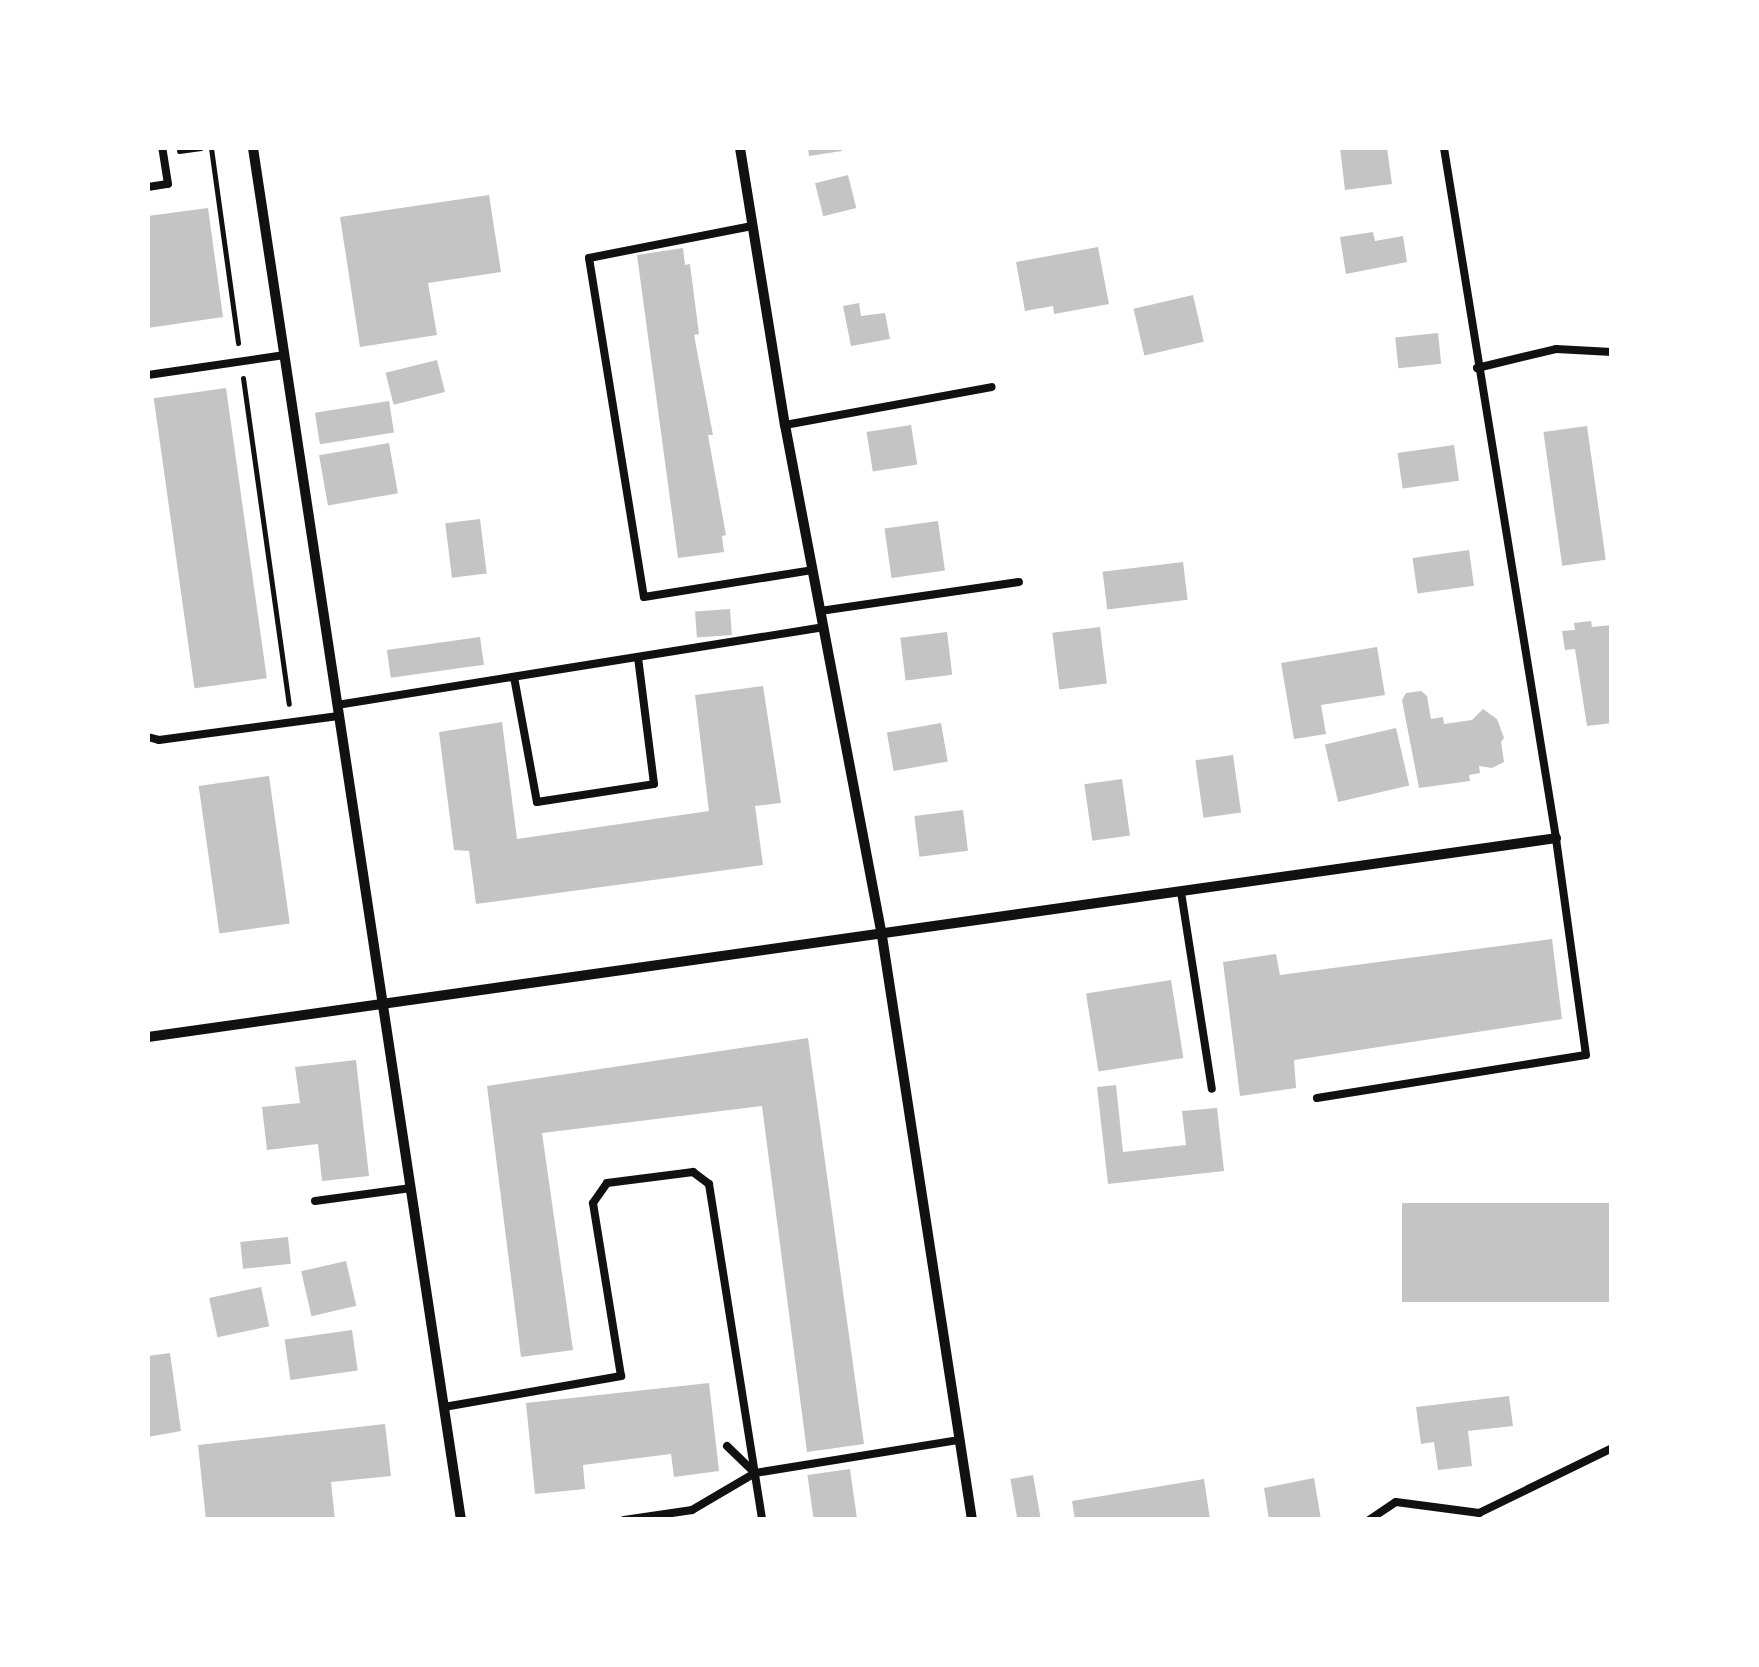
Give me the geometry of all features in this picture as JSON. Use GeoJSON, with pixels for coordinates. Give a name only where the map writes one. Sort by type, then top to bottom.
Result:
{"type":"FeatureCollection","features":[{"type":"Feature","properties":{"kind":"street"},"geometry":{"type":"LineString","coordinates":[[253,148],[461,1520]]}},
{"type":"Feature","properties":{"kind":"street"},"geometry":{"type":"LineString","coordinates":[[740,148],[784,424],[882,936],[972,1520]]}},
{"type":"Feature","properties":{"kind":"street"},"geometry":{"type":"LineString","coordinates":[[148,1037],[1556,838]]}},
{"type":"Feature","properties":{"kind":"lane"},"geometry":{"type":"LineString","coordinates":[[148,187],[168,184],[162,148]]}},
{"type":"Feature","properties":{"kind":"lane"},"geometry":{"type":"LineString","coordinates":[[1317,1098],[1586,1055],[1556,838],[1444,148]]}},
{"type":"Feature","properties":{"kind":"lane"},"geometry":{"type":"LineString","coordinates":[[752,226],[589,258],[644,597],[812,570]]}},
{"type":"Feature","properties":{"kind":"lane"},"geometry":{"type":"LineString","coordinates":[[1477,368],[1556,349],[1612,352]]}},
{"type":"Feature","properties":{"kind":"lane"},"geometry":{"type":"LineString","coordinates":[[148,375],[285,354]]}},
{"type":"Feature","properties":{"kind":"lane"},"geometry":{"type":"LineString","coordinates":[[784,424],[992,387]]}},
{"type":"Feature","properties":{"kind":"lane"},"geometry":{"type":"LineString","coordinates":[[820,611],[1019,582]]}},
{"type":"Feature","properties":{"kind":"lane"},"geometry":{"type":"LineString","coordinates":[[148,736],[159,740],[292,722],[514,677],[823,627]]}},
{"type":"Feature","properties":{"kind":"lane"},"geometry":{"type":"LineString","coordinates":[[514,677],[537,802],[654,784],[638,657]]}},
{"type":"Feature","properties":{"kind":"lane"},"geometry":{"type":"LineString","coordinates":[[1181,892],[1212,1089]]}},
{"type":"Feature","properties":{"kind":"lane"},"geometry":{"type":"LineString","coordinates":[[444,1408],[621,1376],[594,1203],[607,1183],[693,1172],[709,1184],[762,1520]]}},
{"type":"Feature","properties":{"kind":"lane"},"geometry":{"type":"LineString","coordinates":[[315,1200],[411,1188]]}},
{"type":"Feature","properties":{"kind":"lane"},"geometry":{"type":"LineString","coordinates":[[624,1520],[692,1510],[755,1473],[960,1440]]}},
{"type":"Feature","properties":{"kind":"lane"},"geometry":{"type":"LineString","coordinates":[[727,1446],[755,1473]]}},
{"type":"Feature","properties":{"kind":"lane"},"geometry":{"type":"LineString","coordinates":[[1369,1520],[1396,1502],[1478,1514],[1612,1448]]}},
{"type":"Feature","properties":{"kind":"path"},"geometry":{"type":"LineString","coordinates":[[211,148],[292,722]]}},
{"type":"Feature","properties":{"kind":"building"},"geometry":{"type":"Polygon","coordinates":[[[808,148],[841,148],[842,151],[809,156],[808,148]]]}},
{"type":"Feature","properties":{"kind":"building"},"geometry":{"type":"Polygon","coordinates":[[[1340,148],[1387,148],[1392,184],[1345,190],[1340,148]]]}},
{"type":"Feature","properties":{"kind":"building"},"geometry":{"type":"Polygon","coordinates":[[[848,175],[856,208],[823,216],[815,183],[848,175]]]}},
{"type":"Feature","properties":{"kind":"building"},"geometry":{"type":"Polygon","coordinates":[[[489,195],[501,272],[428,283],[437,335],[360,347],[340,217],[489,195]]]}},
{"type":"Feature","properties":{"kind":"building"},"geometry":{"type":"Polygon","coordinates":[[[208,208],[223,317],[148,328],[148,216],[208,208]]]}},
{"type":"Feature","properties":{"kind":"building"},"geometry":{"type":"Polygon","coordinates":[[[1373,232],[1375,241],[1403,236],[1407,262],[1346,274],[1340,237],[1373,232]]]}},
{"type":"Feature","properties":{"kind":"building"},"geometry":{"type":"Polygon","coordinates":[[[1098,247],[1109,304],[1054,314],[1053,306],[1025,311],[1016,262],[1098,247]]]}},
{"type":"Feature","properties":{"kind":"building"},"geometry":{"type":"Polygon","coordinates":[[[683,248],[685,265],[690,264],[699,334],[694,335],[726,535],[722,536],[724,552],[678,558],[637,255],[683,248]]]}},
{"type":"Feature","properties":{"kind":"building"},"geometry":{"type":"Polygon","coordinates":[[[1193,295],[1204,342],[1144,355],[1134,309],[1193,295]]]}},
{"type":"Feature","properties":{"kind":"building"},"geometry":{"type":"Polygon","coordinates":[[[859,303],[861,316],[885,313],[890,339],[851,346],[843,306],[859,303]]]}},
{"type":"Feature","properties":{"kind":"building"},"geometry":{"type":"Polygon","coordinates":[[[1438,333],[1441,364],[1398,368],[1395,337],[1438,333]]]}},
{"type":"Feature","properties":{"kind":"building"},"geometry":{"type":"Polygon","coordinates":[[[437,360],[445,392],[394,405],[386,373],[437,360]]]}},
{"type":"Feature","properties":{"kind":"building"},"geometry":{"type":"Polygon","coordinates":[[[226,388],[267,678],[194,688],[154,398],[226,388]]]}},
{"type":"Feature","properties":{"kind":"building"},"geometry":{"type":"Polygon","coordinates":[[[389,401],[394,433],[320,444],[315,413],[389,401]]]}},
{"type":"Feature","properties":{"kind":"building"},"geometry":{"type":"Polygon","coordinates":[[[911,425],[917,465],[873,472],[867,432],[911,425]]]}},
{"type":"Feature","properties":{"kind":"building"},"geometry":{"type":"Polygon","coordinates":[[[1587,426],[1606,560],[1562,566],[1543,432],[1587,426]]]}},
{"type":"Feature","properties":{"kind":"building"},"geometry":{"type":"Polygon","coordinates":[[[389,443],[398,493],[328,506],[319,455],[389,443]]]}},
{"type":"Feature","properties":{"kind":"building"},"geometry":{"type":"Polygon","coordinates":[[[1454,445],[1459,481],[1403,489],[1398,453],[1454,445]]]}},
{"type":"Feature","properties":{"kind":"building"},"geometry":{"type":"Polygon","coordinates":[[[480,519],[487,574],[452,578],[445,523],[480,519]]]}},
{"type":"Feature","properties":{"kind":"building"},"geometry":{"type":"Polygon","coordinates":[[[938,521],[945,571],[891,578],[885,529],[938,521]]]}},
{"type":"Feature","properties":{"kind":"building"},"geometry":{"type":"Polygon","coordinates":[[[1469,550],[1474,586],[1418,594],[1413,558],[1469,550]]]}},
{"type":"Feature","properties":{"kind":"building"},"geometry":{"type":"Polygon","coordinates":[[[1183,562],[1188,600],[1107,610],[1103,572],[1183,562]]]}},
{"type":"Feature","properties":{"kind":"building"},"geometry":{"type":"Polygon","coordinates":[[[730,609],[732,635],[697,637],[695,611],[730,609]]]}},
{"type":"Feature","properties":{"kind":"building"},"geometry":{"type":"Polygon","coordinates":[[[1591,621],[1592,627],[1612,625],[1612,723],[1587,726],[1575,649],[1565,650],[1562,631],[1575,630],[1574,623],[1591,621]]]}},
{"type":"Feature","properties":{"kind":"building"},"geometry":{"type":"Polygon","coordinates":[[[1100,627],[1107,684],[1059,689],[1052,633],[1100,627]]]}},
{"type":"Feature","properties":{"kind":"building"},"geometry":{"type":"Polygon","coordinates":[[[947,632],[952,675],[906,680],[900,638],[947,632]]]}},
{"type":"Feature","properties":{"kind":"building"},"geometry":{"type":"Polygon","coordinates":[[[480,637],[484,665],[391,678],[387,650],[480,637]]]}},
{"type":"Feature","properties":{"kind":"building"},"geometry":{"type":"Polygon","coordinates":[[[1377,647],[1385,695],[1321,705],[1326,734],[1294,739],[1281,663],[1377,647]]]}},
{"type":"Feature","properties":{"kind":"building"},"geometry":{"type":"Polygon","coordinates":[[[763,686],[781,803],[755,806],[763,865],[476,904],[469,851],[454,850],[439,732],[502,722],[517,839],[709,811],[695,695],[763,686]]]}},
{"type":"Feature","properties":{"kind":"building"},"geometry":{"type":"Polygon","coordinates":[[[1421,691],[1427,696],[1431,719],[1443,717],[1444,724],[1472,720],[1483,709],[1497,719],[1504,738],[1504,762],[1492,768],[1479,766],[1480,773],[1469,775],[1470,781],[1419,788],[1402,700],[1406,693],[1421,691]]]}},
{"type":"Feature","properties":{"kind":"building"},"geometry":{"type":"Polygon","coordinates":[[[941,723],[948,761],[894,771],[887,733],[941,723]]]}},
{"type":"Feature","properties":{"kind":"building"},"geometry":{"type":"Polygon","coordinates":[[[1396,728],[1409,785],[1338,802],[1325,744],[1396,728]]]}},
{"type":"Feature","properties":{"kind":"building"},"geometry":{"type":"Polygon","coordinates":[[[1233,755],[1241,812],[1203,818],[1195,760],[1233,755]]]}},
{"type":"Feature","properties":{"kind":"building"},"geometry":{"type":"Polygon","coordinates":[[[269,776],[290,924],[219,933],[199,786],[269,776]]]}},
{"type":"Feature","properties":{"kind":"building"},"geometry":{"type":"Polygon","coordinates":[[[1122,779],[1130,835],[1092,841],[1084,784],[1122,779]]]}},
{"type":"Feature","properties":{"kind":"building"},"geometry":{"type":"Polygon","coordinates":[[[963,810],[968,851],[919,857],[914,816],[963,810]]]}},
{"type":"Feature","properties":{"kind":"building"},"geometry":{"type":"Polygon","coordinates":[[[1552,939],[1562,1019],[1294,1060],[1296,1088],[1240,1096],[1223,962],[1276,954],[1280,975],[1552,939]]]}},
{"type":"Feature","properties":{"kind":"building"},"geometry":{"type":"Polygon","coordinates":[[[1171,980],[1183,1058],[1098,1071],[1086,993],[1171,980]]]}},
{"type":"Feature","properties":{"kind":"building"},"geometry":{"type":"Polygon","coordinates":[[[808,1038],[864,1444],[807,1452],[762,1106],[542,1133],[573,1350],[521,1357],[487,1086],[808,1038]]]}},
{"type":"Feature","properties":{"kind":"building"},"geometry":{"type":"Polygon","coordinates":[[[356,1060],[369,1176],[322,1181],[318,1144],[267,1150],[262,1107],[300,1103],[295,1067],[356,1060]]]}},
{"type":"Feature","properties":{"kind":"building"},"geometry":{"type":"Polygon","coordinates":[[[1116,1085],[1123,1152],[1186,1145],[1182,1111],[1217,1108],[1224,1171],[1108,1184],[1097,1087],[1116,1085]]]}},
{"type":"Feature","properties":{"kind":"building"},"geometry":{"type":"Polygon","coordinates":[[[1402,1203],[1612,1203],[1612,1302],[1402,1302],[1402,1203]]]}},
{"type":"Feature","properties":{"kind":"building"},"geometry":{"type":"Polygon","coordinates":[[[288,1237],[291,1264],[243,1269],[240,1242],[288,1237]]]}},
{"type":"Feature","properties":{"kind":"building"},"geometry":{"type":"Polygon","coordinates":[[[346,1261],[356,1306],[312,1316],[301,1271],[346,1261]]]}},
{"type":"Feature","properties":{"kind":"building"},"geometry":{"type":"Polygon","coordinates":[[[261,1287],[269,1326],[217,1337],[209,1298],[261,1287]]]}},
{"type":"Feature","properties":{"kind":"building"},"geometry":{"type":"Polygon","coordinates":[[[352,1330],[358,1371],[290,1380],[285,1339],[352,1330]]]}},
{"type":"Feature","properties":{"kind":"building"},"geometry":{"type":"Polygon","coordinates":[[[170,1353],[181,1431],[148,1437],[148,1356],[170,1353]]]}},
{"type":"Feature","properties":{"kind":"building"},"geometry":{"type":"Polygon","coordinates":[[[709,1383],[719,1471],[674,1477],[671,1454],[583,1465],[585,1489],[535,1494],[526,1403],[709,1383]]]}},
{"type":"Feature","properties":{"kind":"building"},"geometry":{"type":"Polygon","coordinates":[[[1509,1396],[1513,1426],[1468,1431],[1472,1466],[1438,1470],[1434,1442],[1421,1444],[1416,1407],[1509,1396]]]}},
{"type":"Feature","properties":{"kind":"building"},"geometry":{"type":"Polygon","coordinates":[[[385,1424],[391,1476],[331,1482],[335,1520],[206,1520],[198,1445],[385,1424]]]}},
{"type":"Feature","properties":{"kind":"building"},"geometry":{"type":"Polygon","coordinates":[[[850,1469],[857,1520],[814,1520],[807,1475],[850,1469]]]}},
{"type":"Feature","properties":{"kind":"building"},"geometry":{"type":"Polygon","coordinates":[[[1033,1475],[1041,1520],[1018,1520],[1010,1479],[1033,1475]]]}},
{"type":"Feature","properties":{"kind":"building"},"geometry":{"type":"Polygon","coordinates":[[[1314,1478],[1321,1520],[1269,1520],[1264,1488],[1314,1478]]]}},
{"type":"Feature","properties":{"kind":"building"},"geometry":{"type":"Polygon","coordinates":[[[1204,1479],[1210,1520],[1075,1520],[1072,1501],[1204,1479]]]}}]}
